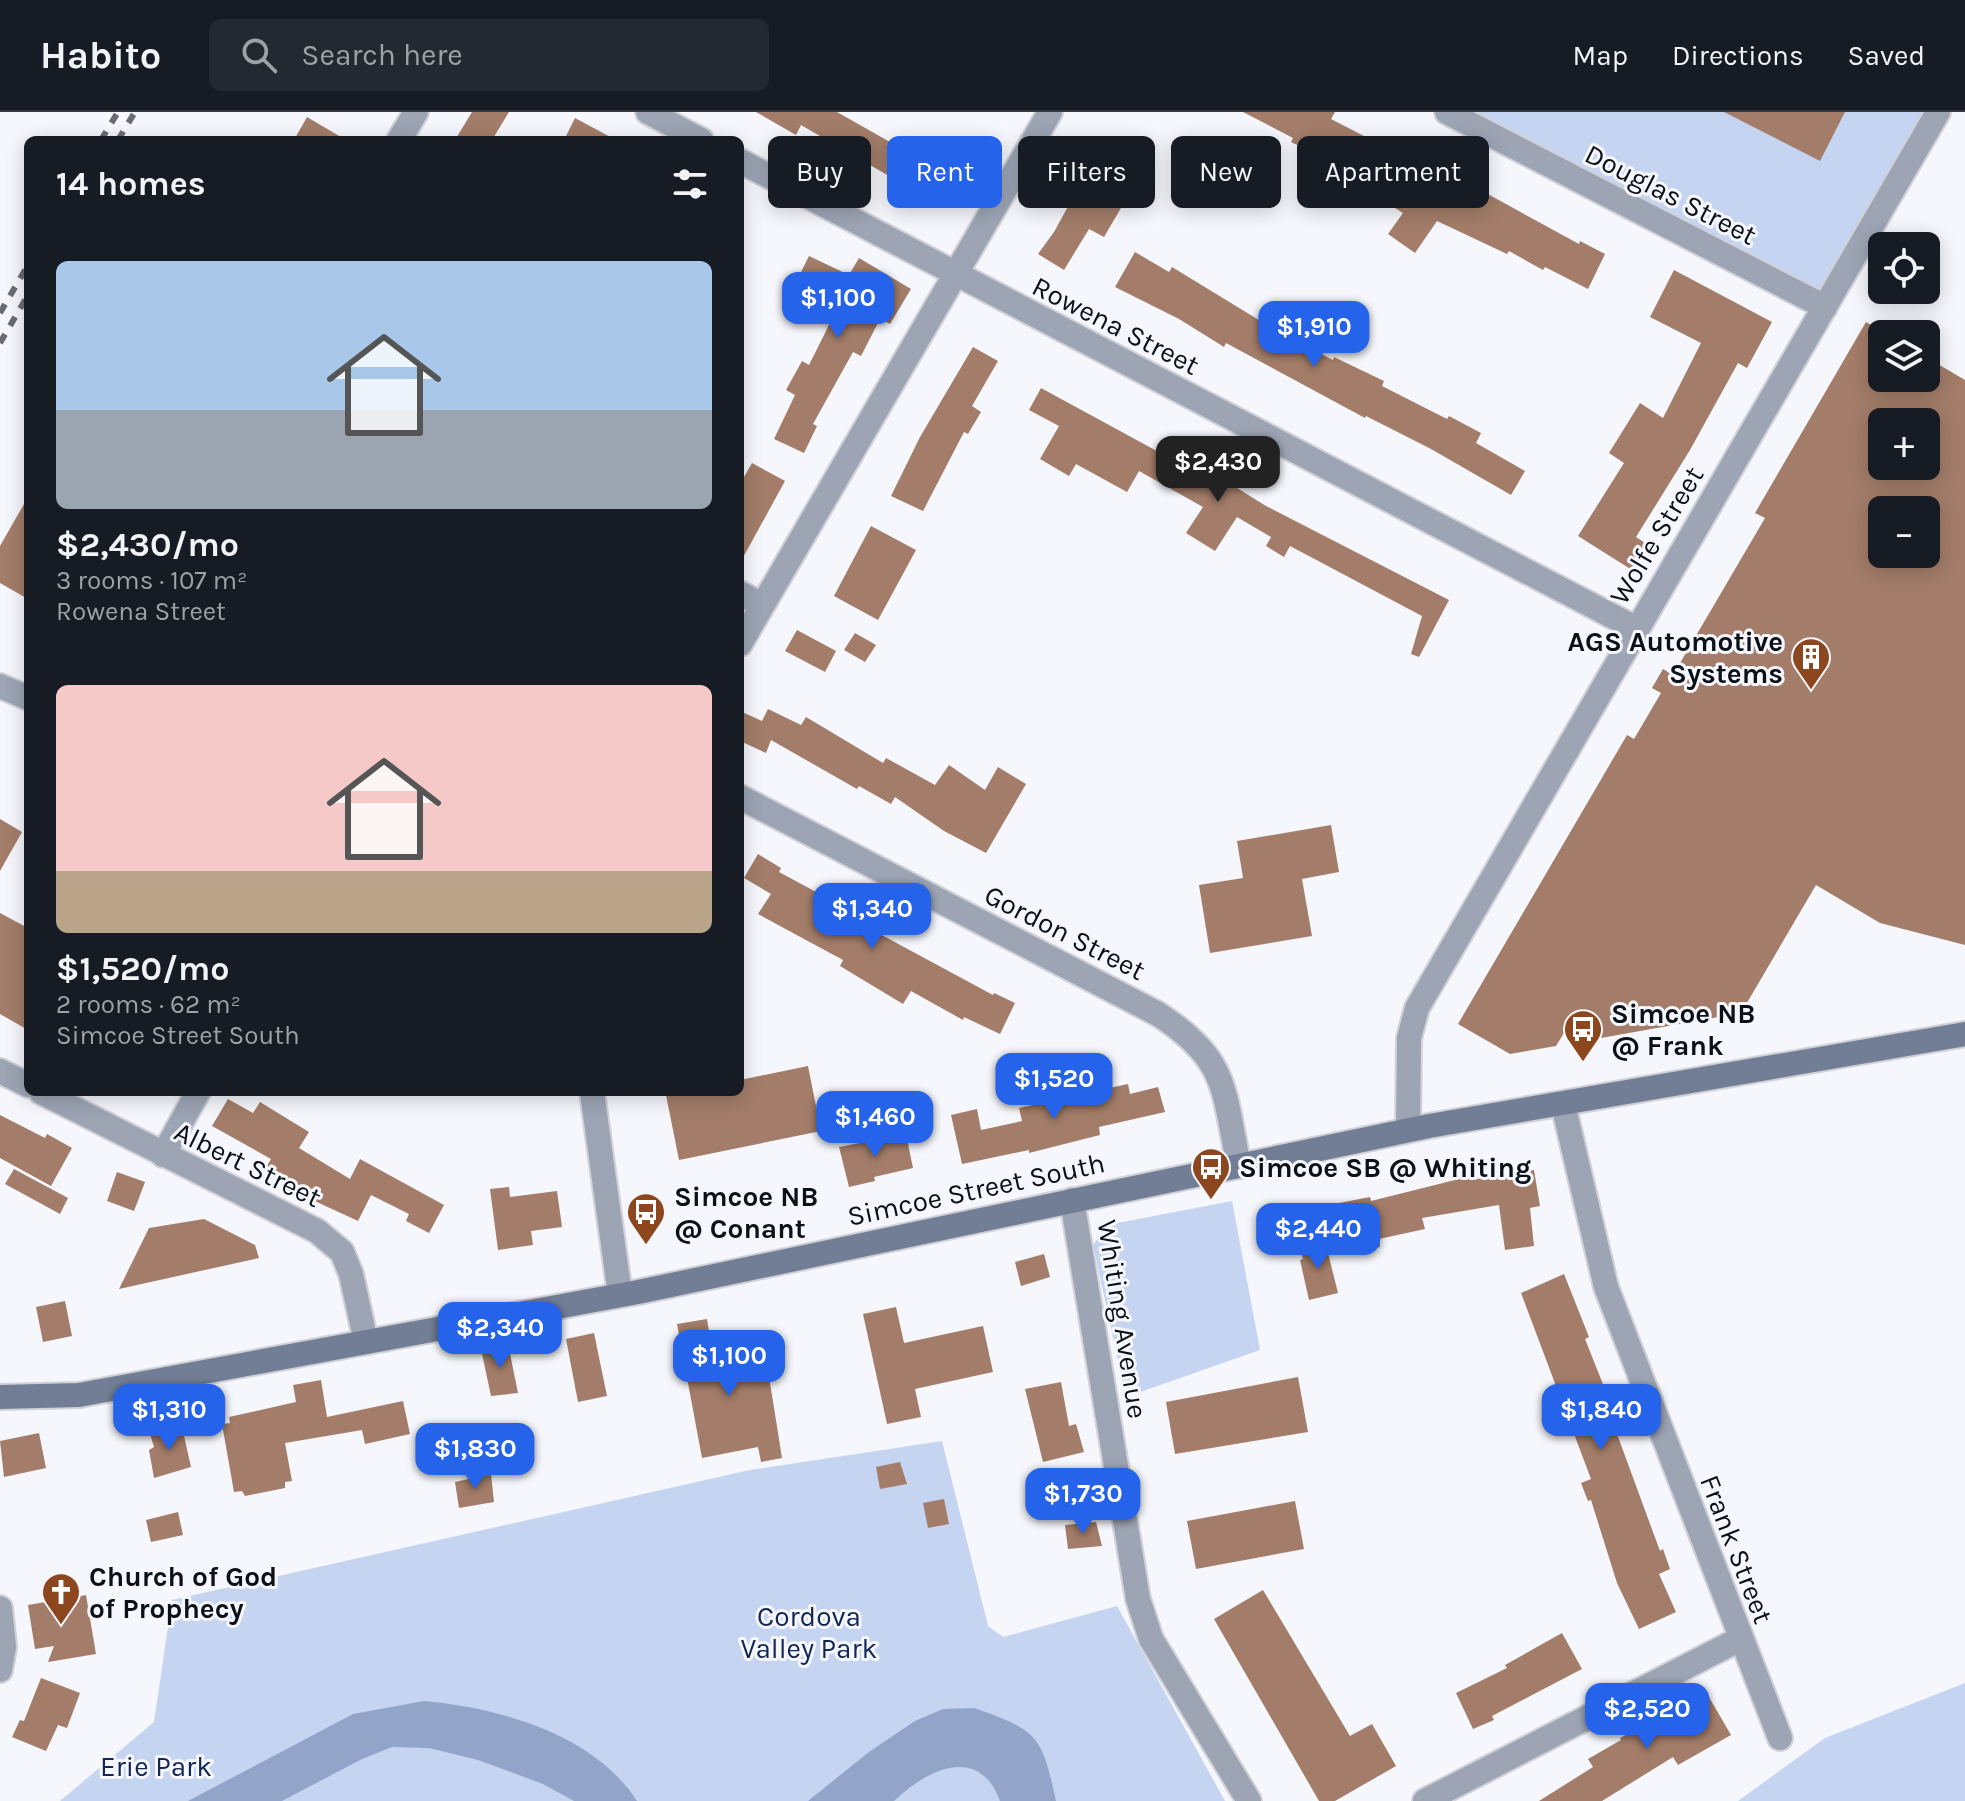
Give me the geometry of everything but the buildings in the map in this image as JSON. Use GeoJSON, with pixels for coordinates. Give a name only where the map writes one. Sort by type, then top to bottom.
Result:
{"type":"FeatureCollection","features":[{"type":"Feature","properties":{"kind":"main road","name":"Simcoe Street South"},"geometry":{"type":"LineString","coordinates":[[0,1397],[79,1395],[366,1342],[620,1295],[1408,1130],[1965,1034]]}},
{"type":"Feature","properties":{"kind":"street"},"geometry":{"type":"LineString","coordinates":[[401,136],[416,112]]}},
{"type":"Feature","properties":{"kind":"street"},"geometry":{"type":"LineString","coordinates":[[648,112],[693,136]]}},
{"type":"Feature","properties":{"kind":"street"},"geometry":{"type":"LineString","coordinates":[[744,637],[1050,112]]}},
{"type":"Feature","properties":{"kind":"street","name":"Douglas Street"},"geometry":{"type":"LineString","coordinates":[[1447,112],[1825,307]]}},
{"type":"Feature","properties":{"kind":"street","name":"Wolfe Street"},"geometry":{"type":"LineString","coordinates":[[1408,1130],[1409,1038],[1417,1008],[1635,628],[1938,112]]}},
{"type":"Feature","properties":{"kind":"street","name":"Rowena Street"},"geometry":{"type":"LineString","coordinates":[[744,163],[1635,628]]}},
{"type":"Feature","properties":{"kind":"street"},"geometry":{"type":"LineString","coordinates":[[744,595],[762,605]]}},
{"type":"Feature","properties":{"kind":"street"},"geometry":{"type":"LineString","coordinates":[[2,686],[24,696]]}},
{"type":"Feature","properties":{"kind":"street","name":"Gordon Street"},"geometry":{"type":"LineString","coordinates":[[744,799],[1184,1030],[1202,1047],[1215,1066],[1223,1088],[1239,1166]]}},
{"type":"Feature","properties":{"kind":"street"},"geometry":{"type":"LineString","coordinates":[[0,1071],[24,1083]]}},
{"type":"Feature","properties":{"kind":"street","name":"Albert Street"},"geometry":{"type":"LineString","coordinates":[[49,1096],[317,1231],[342,1252],[351,1274],[366,1342]]}},
{"type":"Feature","properties":{"kind":"street"},"geometry":{"type":"LineString","coordinates":[[163,1155],[196,1096]]}},
{"type":"Feature","properties":{"kind":"street"},"geometry":{"type":"LineString","coordinates":[[593,1096],[620,1295]]}},
{"type":"Feature","properties":{"kind":"street","name":"Frank Street"},"geometry":{"type":"LineString","coordinates":[[1563,1104],[1606,1287],[1780,1738]]}},
{"type":"Feature","properties":{"kind":"street","name":"Whiting Avenue"},"geometry":{"type":"LineString","coordinates":[[1072,1200],[1138,1599],[1151,1639],[1249,1801]]}},
{"type":"Feature","properties":{"kind":"street"},"geometry":{"type":"LineString","coordinates":[[0,1608],[4,1647],[0,1670]]}},
{"type":"Feature","properties":{"kind":"street"},"geometry":{"type":"LineString","coordinates":[[1425,1801],[1740,1639]]}},
{"type":"Feature","properties":{"kind":"green space"},"geometry":{"type":"Polygon","coordinates":[[[1459,112],[1926,112],[1819,295],[1459,112]]]}},
{"type":"Feature","properties":{"kind":"green space"},"geometry":{"type":"Polygon","coordinates":[[[1232,1201],[1260,1350],[1126,1397],[1093,1245],[1107,1225],[1232,1201]]]}},
{"type":"Feature","properties":{"kind":"green space","name":"Cordova Valley Park"},"geometry":{"type":"Polygon","coordinates":[[[942,1441],[988,1626],[1003,1637],[1117,1606],[1225,1801],[60,1801],[154,1722],[172,1600],[750,1470],[942,1441]]]}},
{"type":"Feature","properties":{"kind":"green space"},"geometry":{"type":"Polygon","coordinates":[[[1965,1683],[1965,1801],[1738,1801],[1825,1738],[1965,1683]]]}},
{"type":"Feature","properties":{"kind":"shaded area"},"geometry":{"type":"Polygon","coordinates":[[[424,1701],[513,1718],[570,1741],[618,1777],[637,1801],[574,1801],[543,1784],[478,1760],[429,1748],[392,1747],[362,1759],[282,1801],[188,1801],[353,1714],[424,1701]]]}},
{"type":"Feature","properties":{"kind":"shaded area"},"geometry":{"type":"Polygon","coordinates":[[[974,1708],[1012,1723],[1034,1738],[1046,1762],[1056,1801],[1000,1801],[991,1783],[979,1772],[966,1767],[936,1772],[894,1801],[808,1801],[869,1752],[915,1721],[943,1709],[974,1708]]]}},
{"type":"Feature","properties":{"kind":"railway"},"geometry":{"type":"LineString","coordinates":[[103,136],[118,112]]}},
{"type":"Feature","properties":{"kind":"railway"},"geometry":{"type":"LineString","coordinates":[[120,136],[135,112]]}},
{"type":"Feature","properties":{"kind":"railway"},"geometry":{"type":"LineString","coordinates":[[0,313],[24,272]]}},
{"type":"Feature","properties":{"kind":"railway"},"geometry":{"type":"LineString","coordinates":[[0,343],[24,302]]}},
{"type":"Feature","properties":{"kind":"place","name":"AGS Automotive Systems"},"geometry":{"type":"Point","coordinates":[1811,691]}},
{"type":"Feature","properties":{"kind":"place","name":"Simcoe NB @ Frank"},"geometry":{"type":"Point","coordinates":[1583,1063]}},
{"type":"Feature","properties":{"kind":"place","name":"Simcoe SB @ Whiting"},"geometry":{"type":"Point","coordinates":[1211,1201]}},
{"type":"Feature","properties":{"kind":"place","name":"Simcoe NB @ Conant"},"geometry":{"type":"Point","coordinates":[646,1246]}},
{"type":"Feature","properties":{"kind":"place","name":"Church of God of Prophecy"},"geometry":{"type":"Point","coordinates":[61,1626]}},
{"type":"Feature","properties":{"kind":"park label","name":"Erie Park"},"geometry":{"type":"Point","coordinates":[156,1766]}}]}
